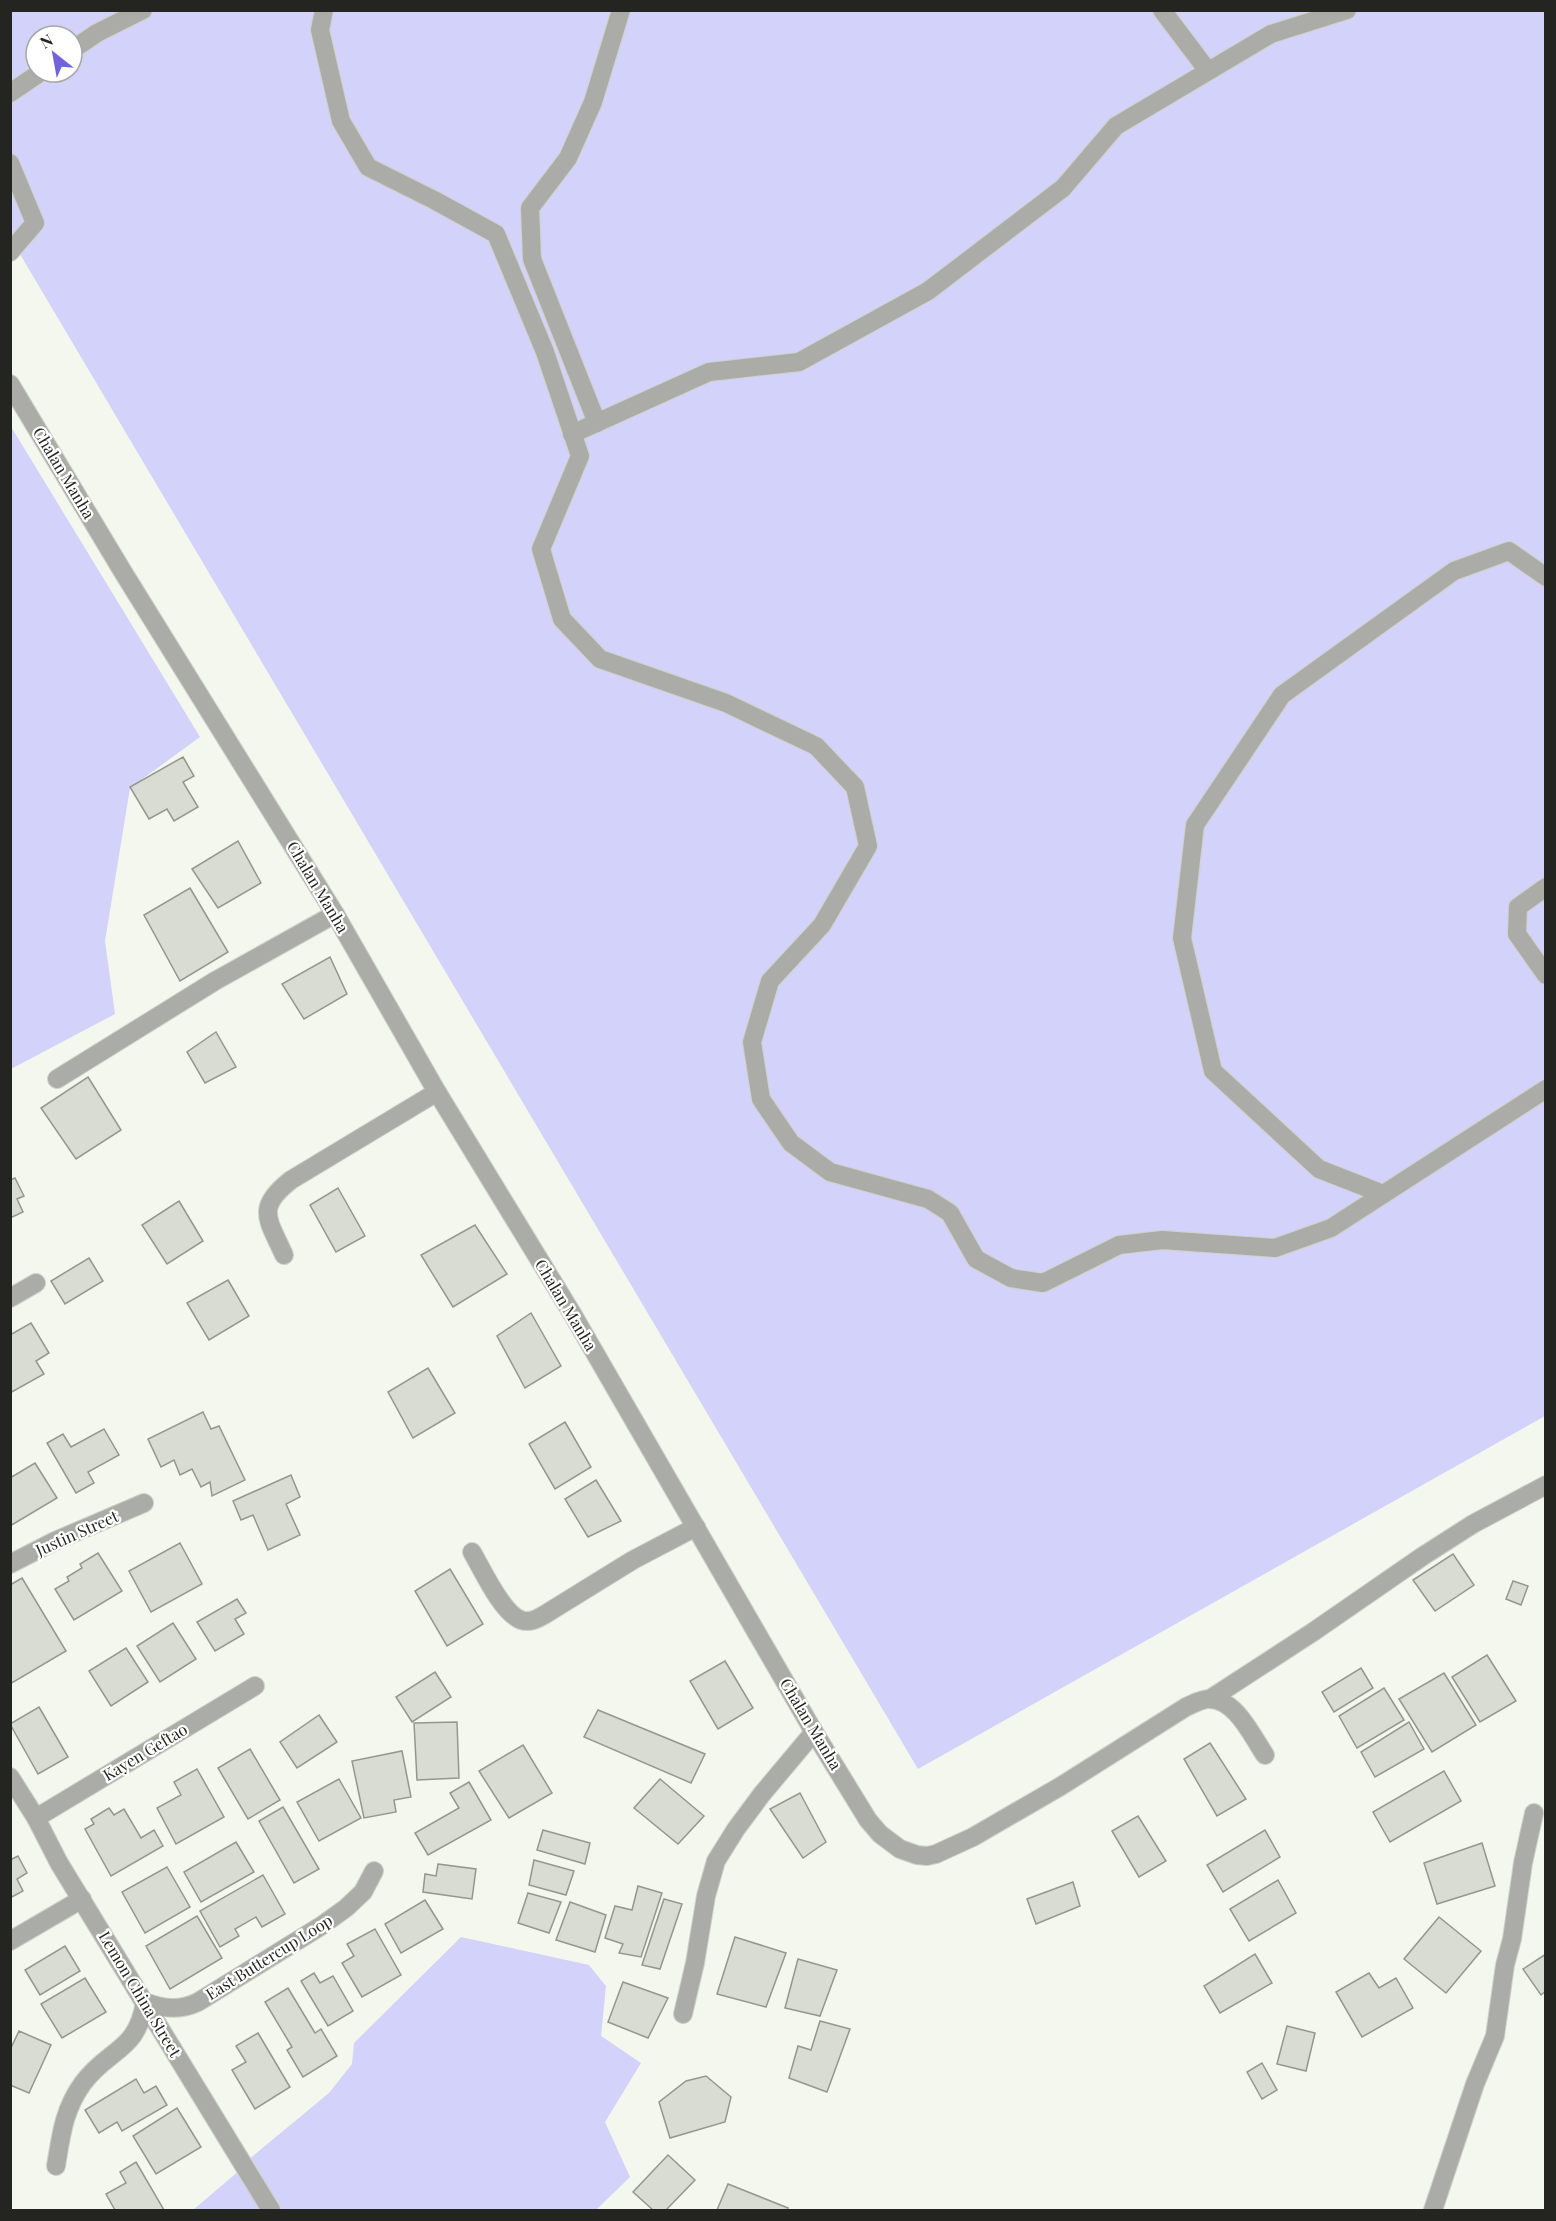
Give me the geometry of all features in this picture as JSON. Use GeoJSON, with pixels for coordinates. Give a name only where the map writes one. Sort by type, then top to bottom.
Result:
{"type":"FeatureCollection","features":[{"type":"Feature","properties":{"kind":"street"},"geometry":{"type":"LineString","coordinates":[[84,42],[143,10]]}},
{"type":"Feature","properties":{"kind":"street"},"geometry":{"type":"LineString","coordinates":[[324,10],[320,30],[341,121],[368,167],[496,234],[545,352],[580,456],[541,549],[562,619],[600,659],[726,703],[816,746],[855,787],[868,846],[822,925],[770,981],[752,1042],[761,1099],[791,1143],[830,1172],[928,1199],[950,1213],[976,1259],[1011,1278],[1043,1283],[1119,1245],[1162,1240],[1275,1248],[1330,1228],[1545,1089]]}},
{"type":"Feature","properties":{"kind":"street"},"geometry":{"type":"LineString","coordinates":[[597,423],[532,259],[530,208],[568,158],[593,102],[621,10]]}},
{"type":"Feature","properties":{"kind":"street"},"geometry":{"type":"LineString","coordinates":[[1162,10],[1208,71]]}},
{"type":"Feature","properties":{"kind":"street"},"geometry":{"type":"LineString","coordinates":[[573,434],[709,372],[799,362],[928,291],[1063,188],[1116,126],[1270,34],[1347,10]]}},
{"type":"Feature","properties":{"kind":"street"},"geometry":{"type":"LineString","coordinates":[[10,93],[24,84]]}},
{"type":"Feature","properties":{"kind":"street"},"geometry":{"type":"LineString","coordinates":[[10,163],[35,224],[10,252]]}},
{"type":"Feature","properties":{"kind":"street","name":"Chalan Manha"},"geometry":{"type":"LineString","coordinates":[[10,384],[123,572],[335,914],[437,1092],[573,1315],[814,1732],[868,1821],[880,1834],[900,1849],[917,1856],[927,1856],[973,1837],[1061,1786],[1186,1707],[1210,1699],[1473,1524],[1545,1485]]}},
{"type":"Feature","properties":{"kind":"street"},"geometry":{"type":"LineString","coordinates":[[1383,1194],[1319,1169],[1213,1071],[1182,938],[1195,825],[1282,695],[1454,571],[1509,551],[1545,578]]}},
{"type":"Feature","properties":{"kind":"street"},"geometry":{"type":"LineString","coordinates":[[1545,887],[1518,907],[1517,934],[1545,975]]}},
{"type":"Feature","properties":{"kind":"street"},"geometry":{"type":"LineString","coordinates":[[57,1079],[214,981],[335,914]]}},
{"type":"Feature","properties":{"kind":"street"},"geometry":{"type":"LineString","coordinates":[[284,1255],[268,1213],[268,1202],[278,1190],[437,1092]]}},
{"type":"Feature","properties":{"kind":"street"},"geometry":{"type":"LineString","coordinates":[[10,1299],[36,1283]]}},
{"type":"Feature","properties":{"kind":"street","name":"Justin Street"},"geometry":{"type":"LineString","coordinates":[[10,1564],[55,1541],[144,1503]]}},
{"type":"Feature","properties":{"kind":"street"},"geometry":{"type":"LineString","coordinates":[[472,1552],[505,1606],[517,1617],[531,1621],[633,1560],[696,1527]]}},
{"type":"Feature","properties":{"kind":"street","name":"Kayen Geftao"},"geometry":{"type":"LineString","coordinates":[[36,1818],[255,1686]]}},
{"type":"Feature","properties":{"kind":"street"},"geometry":{"type":"LineString","coordinates":[[1210,1699],[1228,1705],[1265,1755]]}},
{"type":"Feature","properties":{"kind":"street"},"geometry":{"type":"LineString","coordinates":[[683,2014],[695,1963],[706,1896],[716,1861],[762,1794],[814,1732]]}},
{"type":"Feature","properties":{"kind":"street","name":"Lemon China Street"},"geometry":{"type":"LineString","coordinates":[[10,1777],[36,1818],[59,1863],[271,2211]]}},
{"type":"Feature","properties":{"kind":"street"},"geometry":{"type":"LineString","coordinates":[[1433,2211],[1475,2084],[1495,2036],[1505,1965],[1512,1939],[1523,1863],[1534,1813]]}},
{"type":"Feature","properties":{"kind":"street","name":"East Buttercup Loop"},"geometry":{"type":"LineString","coordinates":[[145,2002],[172,2009],[191,2006],[198,2002],[346,1908],[363,1892],[374,1871]]}},
{"type":"Feature","properties":{"kind":"street"},"geometry":{"type":"LineString","coordinates":[[10,1941],[82,1899]]}},
{"type":"Feature","properties":{"kind":"street"},"geometry":{"type":"LineString","coordinates":[[56,2166],[61,2127],[71,2102],[96,2068],[133,2037],[140,2024],[145,2002]]}},
{"type":"Feature","properties":{"kind":"shaded area"},"geometry":{"type":"Polygon","coordinates":[[[10,11],[1545,11],[1545,1416],[918,1769],[11,239],[10,11]]]}},
{"type":"Feature","properties":{"kind":"shaded area"},"geometry":{"type":"Polygon","coordinates":[[[10,425],[200,737],[130,788],[105,941],[115,1014],[11,1069],[10,425]]]}},
{"type":"Feature","properties":{"kind":"shaded area"},"geometry":{"type":"Polygon","coordinates":[[[461,1937],[589,1965],[606,1986],[601,2036],[641,2063],[605,2122],[630,2177],[596,2210],[279,2210],[248,2160],[329,2093],[352,2064],[354,2043],[461,1937]]]}},
{"type":"Feature","properties":{"kind":"shaded area"},"geometry":{"type":"Polygon","coordinates":[[[240,2170],[265,2210],[193,2210],[240,2170]]]}},
{"type":"Feature","properties":{"kind":"building"},"geometry":{"type":"Polygon","coordinates":[[[183,757],[194,776],[183,782],[198,807],[174,821],[167,809],[149,819],[130,787],[183,757]]]}},
{"type":"Feature","properties":{"kind":"building"},"geometry":{"type":"Polygon","coordinates":[[[238,841],[261,883],[218,908],[192,869],[238,841]]]}},
{"type":"Feature","properties":{"kind":"building"},"geometry":{"type":"Polygon","coordinates":[[[190,888],[228,952],[180,981],[144,915],[190,888]]]}},
{"type":"Feature","properties":{"kind":"building"},"geometry":{"type":"Polygon","coordinates":[[[330,957],[347,994],[304,1019],[282,984],[330,957]]]}},
{"type":"Feature","properties":{"kind":"building"},"geometry":{"type":"Polygon","coordinates":[[[216,1032],[236,1067],[205,1083],[187,1052],[216,1032]]]}},
{"type":"Feature","properties":{"kind":"building"},"geometry":{"type":"Polygon","coordinates":[[[88,1077],[121,1130],[76,1159],[41,1108],[88,1077]]]}},
{"type":"Feature","properties":{"kind":"building"},"geometry":{"type":"Polygon","coordinates":[[[15,1178],[24,1196],[17,1199],[23,1212],[10,1218],[10,1180],[15,1178]]]}},
{"type":"Feature","properties":{"kind":"building"},"geometry":{"type":"Polygon","coordinates":[[[338,1188],[365,1236],[336,1252],[310,1205],[338,1188]]]}},
{"type":"Feature","properties":{"kind":"building"},"geometry":{"type":"Polygon","coordinates":[[[179,1201],[203,1241],[167,1264],[142,1225],[179,1201]]]}},
{"type":"Feature","properties":{"kind":"building"},"geometry":{"type":"Polygon","coordinates":[[[475,1225],[507,1274],[453,1307],[421,1255],[475,1225]]]}},
{"type":"Feature","properties":{"kind":"building"},"geometry":{"type":"Polygon","coordinates":[[[89,1258],[103,1281],[65,1304],[51,1281],[89,1258]]]}},
{"type":"Feature","properties":{"kind":"building"},"geometry":{"type":"Polygon","coordinates":[[[228,1280],[249,1316],[209,1340],[187,1303],[228,1280]]]}},
{"type":"Feature","properties":{"kind":"building"},"geometry":{"type":"Polygon","coordinates":[[[531,1313],[561,1366],[525,1388],[497,1336],[531,1313]]]}},
{"type":"Feature","properties":{"kind":"building"},"geometry":{"type":"Polygon","coordinates":[[[31,1323],[49,1353],[36,1361],[44,1374],[10,1393],[10,1335],[31,1323]]]}},
{"type":"Feature","properties":{"kind":"building"},"geometry":{"type":"Polygon","coordinates":[[[428,1368],[455,1413],[413,1438],[388,1392],[428,1368]]]}},
{"type":"Feature","properties":{"kind":"building"},"geometry":{"type":"Polygon","coordinates":[[[203,1412],[211,1429],[219,1426],[245,1480],[212,1496],[210,1482],[201,1487],[192,1469],[180,1475],[174,1460],[161,1467],[148,1439],[203,1412]]]}},
{"type":"Feature","properties":{"kind":"building"},"geometry":{"type":"Polygon","coordinates":[[[565,1422],[591,1467],[555,1489],[529,1444],[565,1422]]]}},
{"type":"Feature","properties":{"kind":"building"},"geometry":{"type":"Polygon","coordinates":[[[104,1429],[119,1455],[88,1472],[94,1483],[76,1493],[47,1443],[63,1434],[71,1447],[104,1429]]]}},
{"type":"Feature","properties":{"kind":"building"},"geometry":{"type":"Polygon","coordinates":[[[35,1463],[57,1498],[10,1526],[10,1478],[35,1463]]]}},
{"type":"Feature","properties":{"kind":"building"},"geometry":{"type":"Polygon","coordinates":[[[291,1475],[300,1497],[286,1504],[300,1535],[268,1550],[253,1515],[241,1520],[233,1501],[291,1475]]]}},
{"type":"Feature","properties":{"kind":"building"},"geometry":{"type":"Polygon","coordinates":[[[596,1480],[621,1521],[588,1537],[565,1499],[596,1480]]]}},
{"type":"Feature","properties":{"kind":"building"},"geometry":{"type":"Polygon","coordinates":[[[180,1543],[202,1584],[151,1612],[129,1571],[180,1543]]]}},
{"type":"Feature","properties":{"kind":"building"},"geometry":{"type":"Polygon","coordinates":[[[98,1553],[122,1591],[74,1620],[55,1589],[69,1581],[67,1577],[82,1568],[80,1564],[98,1553]]]}},
{"type":"Feature","properties":{"kind":"building"},"geometry":{"type":"Polygon","coordinates":[[[1453,1554],[1474,1585],[1435,1611],[1413,1580],[1453,1554]]]}},
{"type":"Feature","properties":{"kind":"building"},"geometry":{"type":"Polygon","coordinates":[[[450,1569],[483,1624],[447,1646],[415,1591],[450,1569]]]}},
{"type":"Feature","properties":{"kind":"building"},"geometry":{"type":"Polygon","coordinates":[[[22,1578],[66,1651],[10,1684],[10,1585],[22,1578]]]}},
{"type":"Feature","properties":{"kind":"building"},"geometry":{"type":"Polygon","coordinates":[[[1513,1581],[1528,1586],[1521,1605],[1506,1599],[1513,1581]]]}},
{"type":"Feature","properties":{"kind":"building"},"geometry":{"type":"Polygon","coordinates":[[[237,1599],[246,1613],[235,1619],[244,1634],[215,1651],[197,1622],[237,1599]]]}},
{"type":"Feature","properties":{"kind":"building"},"geometry":{"type":"Polygon","coordinates":[[[173,1623],[196,1659],[160,1682],[137,1646],[173,1623]]]}},
{"type":"Feature","properties":{"kind":"building"},"geometry":{"type":"Polygon","coordinates":[[[126,1648],[148,1682],[111,1706],[89,1671],[126,1648]]]}},
{"type":"Feature","properties":{"kind":"building"},"geometry":{"type":"Polygon","coordinates":[[[1487,1655],[1516,1701],[1480,1722],[1452,1677],[1487,1655]]]}},
{"type":"Feature","properties":{"kind":"building"},"geometry":{"type":"Polygon","coordinates":[[[725,1661],[753,1708],[718,1729],[690,1681],[725,1661]]]}},
{"type":"Feature","properties":{"kind":"building"},"geometry":{"type":"Polygon","coordinates":[[[1361,1668],[1373,1688],[1334,1712],[1322,1692],[1361,1668]]]}},
{"type":"Feature","properties":{"kind":"building"},"geometry":{"type":"Polygon","coordinates":[[[435,1672],[451,1697],[412,1722],[396,1697],[435,1672]]]}},
{"type":"Feature","properties":{"kind":"building"},"geometry":{"type":"Polygon","coordinates":[[[1444,1673],[1476,1725],[1432,1752],[1399,1699],[1444,1673]]]}},
{"type":"Feature","properties":{"kind":"building"},"geometry":{"type":"Polygon","coordinates":[[[1384,1688],[1404,1720],[1357,1748],[1339,1716],[1384,1688]]]}},
{"type":"Feature","properties":{"kind":"building"},"geometry":{"type":"Polygon","coordinates":[[[39,1707],[68,1757],[38,1774],[10,1724],[39,1707]]]}},
{"type":"Feature","properties":{"kind":"building"},"geometry":{"type":"Polygon","coordinates":[[[598,1710],[705,1754],[691,1783],[584,1737],[598,1710]]]}},
{"type":"Feature","properties":{"kind":"building"},"geometry":{"type":"Polygon","coordinates":[[[319,1715],[337,1742],[297,1768],[280,1742],[319,1715]]]}},
{"type":"Feature","properties":{"kind":"building"},"geometry":{"type":"Polygon","coordinates":[[[457,1722],[459,1778],[417,1780],[414,1723],[457,1722]]]}},
{"type":"Feature","properties":{"kind":"building"},"geometry":{"type":"Polygon","coordinates":[[[1409,1722],[1424,1749],[1375,1777],[1361,1752],[1409,1722]]]}},
{"type":"Feature","properties":{"kind":"building"},"geometry":{"type":"Polygon","coordinates":[[[1210,1743],[1246,1799],[1217,1816],[1184,1759],[1210,1743]]]}},
{"type":"Feature","properties":{"kind":"building"},"geometry":{"type":"Polygon","coordinates":[[[523,1745],[552,1793],[509,1818],[479,1771],[523,1745]]]}},
{"type":"Feature","properties":{"kind":"building"},"geometry":{"type":"Polygon","coordinates":[[[250,1749],[280,1800],[248,1819],[218,1768],[250,1749]]]}},
{"type":"Feature","properties":{"kind":"building"},"geometry":{"type":"Polygon","coordinates":[[[402,1751],[411,1797],[394,1800],[396,1812],[364,1818],[352,1761],[402,1751]]]}},
{"type":"Feature","properties":{"kind":"building"},"geometry":{"type":"Polygon","coordinates":[[[197,1769],[224,1817],[176,1844],[157,1808],[181,1795],[174,1782],[197,1769]]]}},
{"type":"Feature","properties":{"kind":"building"},"geometry":{"type":"Polygon","coordinates":[[[1444,1771],[1461,1801],[1390,1842],[1373,1812],[1444,1771]]]}},
{"type":"Feature","properties":{"kind":"building"},"geometry":{"type":"Polygon","coordinates":[[[339,1779],[361,1818],[319,1841],[297,1802],[339,1779]]]}},
{"type":"Feature","properties":{"kind":"building"},"geometry":{"type":"Polygon","coordinates":[[[660,1779],[704,1816],[678,1844],[634,1808],[660,1779]]]}},
{"type":"Feature","properties":{"kind":"building"},"geometry":{"type":"Polygon","coordinates":[[[469,1782],[491,1820],[428,1855],[415,1833],[459,1808],[450,1793],[469,1782]]]}},
{"type":"Feature","properties":{"kind":"building"},"geometry":{"type":"Polygon","coordinates":[[[800,1793],[826,1842],[803,1858],[770,1809],[800,1793]]]}},
{"type":"Feature","properties":{"kind":"building"},"geometry":{"type":"Polygon","coordinates":[[[283,1807],[319,1869],[294,1883],[259,1821],[283,1807]]]}},
{"type":"Feature","properties":{"kind":"building"},"geometry":{"type":"Polygon","coordinates":[[[109,1808],[114,1815],[124,1809],[141,1838],[154,1830],[163,1846],[111,1876],[85,1829],[94,1824],[91,1819],[109,1808]]]}},
{"type":"Feature","properties":{"kind":"building"},"geometry":{"type":"Polygon","coordinates":[[[1138,1816],[1166,1861],[1139,1877],[1112,1831],[1138,1816]]]}},
{"type":"Feature","properties":{"kind":"building"},"geometry":{"type":"Polygon","coordinates":[[[543,1830],[590,1843],[585,1864],[537,1850],[543,1830]]]}},
{"type":"Feature","properties":{"kind":"building"},"geometry":{"type":"Polygon","coordinates":[[[1265,1830],[1280,1857],[1223,1892],[1207,1865],[1265,1830]]]}},
{"type":"Feature","properties":{"kind":"building"},"geometry":{"type":"Polygon","coordinates":[[[236,1842],[254,1872],[201,1902],[184,1872],[236,1842]]]}},
{"type":"Feature","properties":{"kind":"building"},"geometry":{"type":"Polygon","coordinates":[[[1482,1843],[1495,1886],[1437,1904],[1424,1863],[1482,1843]]]}},
{"type":"Feature","properties":{"kind":"building"},"geometry":{"type":"Polygon","coordinates":[[[18,1856],[27,1873],[17,1879],[23,1891],[10,1898],[10,1860],[18,1856]]]}},
{"type":"Feature","properties":{"kind":"building"},"geometry":{"type":"Polygon","coordinates":[[[534,1860],[574,1871],[566,1895],[529,1885],[534,1860]]]}},
{"type":"Feature","properties":{"kind":"building"},"geometry":{"type":"Polygon","coordinates":[[[438,1864],[476,1869],[472,1899],[423,1892],[425,1874],[436,1876],[438,1864]]]}},
{"type":"Feature","properties":{"kind":"building"},"geometry":{"type":"Polygon","coordinates":[[[167,1867],[190,1907],[145,1933],[122,1892],[167,1867]]]}},
{"type":"Feature","properties":{"kind":"building"},"geometry":{"type":"Polygon","coordinates":[[[263,1875],[285,1914],[262,1927],[256,1917],[235,1929],[239,1936],[220,1947],[200,1911],[263,1875]]]}},
{"type":"Feature","properties":{"kind":"building"},"geometry":{"type":"Polygon","coordinates":[[[1278,1880],[1296,1913],[1249,1941],[1230,1909],[1278,1880]]]}},
{"type":"Feature","properties":{"kind":"building"},"geometry":{"type":"Polygon","coordinates":[[[1073,1882],[1080,1906],[1036,1924],[1027,1899],[1073,1882]]]}},
{"type":"Feature","properties":{"kind":"building"},"geometry":{"type":"Polygon","coordinates":[[[638,1886],[662,1893],[641,1957],[619,1953],[623,1944],[605,1938],[615,1906],[632,1910],[638,1886]]]}},
{"type":"Feature","properties":{"kind":"building"},"geometry":{"type":"Polygon","coordinates":[[[528,1893],[561,1902],[549,1933],[518,1923],[528,1893]]]}},
{"type":"Feature","properties":{"kind":"building"},"geometry":{"type":"Polygon","coordinates":[[[664,1899],[682,1904],[660,1969],[642,1965],[664,1899]]]}},
{"type":"Feature","properties":{"kind":"building"},"geometry":{"type":"Polygon","coordinates":[[[425,1900],[443,1929],[401,1953],[385,1924],[425,1900]]]}},
{"type":"Feature","properties":{"kind":"building"},"geometry":{"type":"Polygon","coordinates":[[[570,1902],[606,1915],[595,1952],[556,1940],[570,1902]]]}},
{"type":"Feature","properties":{"kind":"building"},"geometry":{"type":"Polygon","coordinates":[[[197,1916],[222,1958],[170,1989],[146,1946],[197,1916]]]}},
{"type":"Feature","properties":{"kind":"building"},"geometry":{"type":"Polygon","coordinates":[[[1439,1917],[1481,1951],[1446,1993],[1404,1959],[1439,1917]]]}},
{"type":"Feature","properties":{"kind":"building"},"geometry":{"type":"Polygon","coordinates":[[[375,1929],[401,1975],[362,1997],[342,1963],[354,1956],[347,1944],[375,1929]]]}},
{"type":"Feature","properties":{"kind":"building"},"geometry":{"type":"Polygon","coordinates":[[[735,1937],[786,1953],[766,2007],[717,1994],[735,1937]]]}},
{"type":"Feature","properties":{"kind":"building"},"geometry":{"type":"Polygon","coordinates":[[[65,1946],[80,1971],[40,1995],[25,1970],[65,1946]]]}},
{"type":"Feature","properties":{"kind":"building"},"geometry":{"type":"Polygon","coordinates":[[[1255,1954],[1272,1983],[1220,2013],[1204,1986],[1255,1954]]]}},
{"type":"Feature","properties":{"kind":"building"},"geometry":{"type":"Polygon","coordinates":[[[1546,1954],[1546,1991],[1541,1995],[1523,1969],[1546,1954]]]}},
{"type":"Feature","properties":{"kind":"building"},"geometry":{"type":"Polygon","coordinates":[[[798,1959],[837,1970],[820,2016],[785,2008],[798,1959]]]}},
{"type":"Feature","properties":{"kind":"building"},"geometry":{"type":"Polygon","coordinates":[[[314,1973],[320,1983],[333,1976],[353,2011],[328,2026],[301,1981],[314,1973]]]}},
{"type":"Feature","properties":{"kind":"building"},"geometry":{"type":"Polygon","coordinates":[[[1369,1973],[1379,1988],[1396,1978],[1413,2008],[1362,2037],[1336,1992],[1369,1973]]]}},
{"type":"Feature","properties":{"kind":"building"},"geometry":{"type":"Polygon","coordinates":[[[85,1978],[106,2012],[62,2038],[41,2004],[85,1978]]]}},
{"type":"Feature","properties":{"kind":"building"},"geometry":{"type":"Polygon","coordinates":[[[623,1982],[668,1998],[648,2038],[608,2022],[623,1982]]]}},
{"type":"Feature","properties":{"kind":"building"},"geometry":{"type":"Polygon","coordinates":[[[288,1988],[315,2033],[321,2029],[337,2056],[303,2077],[287,2050],[292,2047],[265,2002],[288,1988]]]}},
{"type":"Feature","properties":{"kind":"building"},"geometry":{"type":"Polygon","coordinates":[[[820,2021],[850,2029],[827,2092],[789,2078],[798,2046],[811,2050],[820,2021]]]}},
{"type":"Feature","properties":{"kind":"building"},"geometry":{"type":"Polygon","coordinates":[[[1287,2026],[1315,2033],[1306,2071],[1277,2064],[1287,2026]]]}},
{"type":"Feature","properties":{"kind":"building"},"geometry":{"type":"Polygon","coordinates":[[[19,2031],[51,2045],[29,2093],[10,2085],[10,2050],[19,2031]]]}},
{"type":"Feature","properties":{"kind":"building"},"geometry":{"type":"Polygon","coordinates":[[[258,2033],[290,2087],[255,2109],[232,2070],[246,2062],[236,2046],[258,2033]]]}},
{"type":"Feature","properties":{"kind":"building"},"geometry":{"type":"Polygon","coordinates":[[[1262,2063],[1277,2090],[1262,2099],[1247,2072],[1262,2063]]]}},
{"type":"Feature","properties":{"kind":"building"},"geometry":{"type":"Polygon","coordinates":[[[706,2076],[731,2097],[725,2122],[670,2138],[659,2102],[686,2081],[706,2076]]]}},
{"type":"Feature","properties":{"kind":"building"},"geometry":{"type":"Polygon","coordinates":[[[136,2079],[144,2093],[156,2086],[167,2105],[122,2131],[117,2122],[99,2133],[85,2110],[136,2079]]]}},
{"type":"Feature","properties":{"kind":"building"},"geometry":{"type":"Polygon","coordinates":[[[177,2108],[201,2147],[156,2174],[133,2136],[177,2108]]]}},
{"type":"Feature","properties":{"kind":"building"},"geometry":{"type":"Polygon","coordinates":[[[668,2155],[695,2180],[666,2210],[653,2210],[633,2192],[668,2155]]]}},
{"type":"Feature","properties":{"kind":"building"},"geometry":{"type":"Polygon","coordinates":[[[136,2162],[164,2210],[115,2210],[106,2194],[126,2183],[120,2172],[136,2162]]]}},
{"type":"Feature","properties":{"kind":"building"},"geometry":{"type":"Polygon","coordinates":[[[728,2184],[788,2208],[787,2210],[717,2210],[728,2184]]]}}]}
